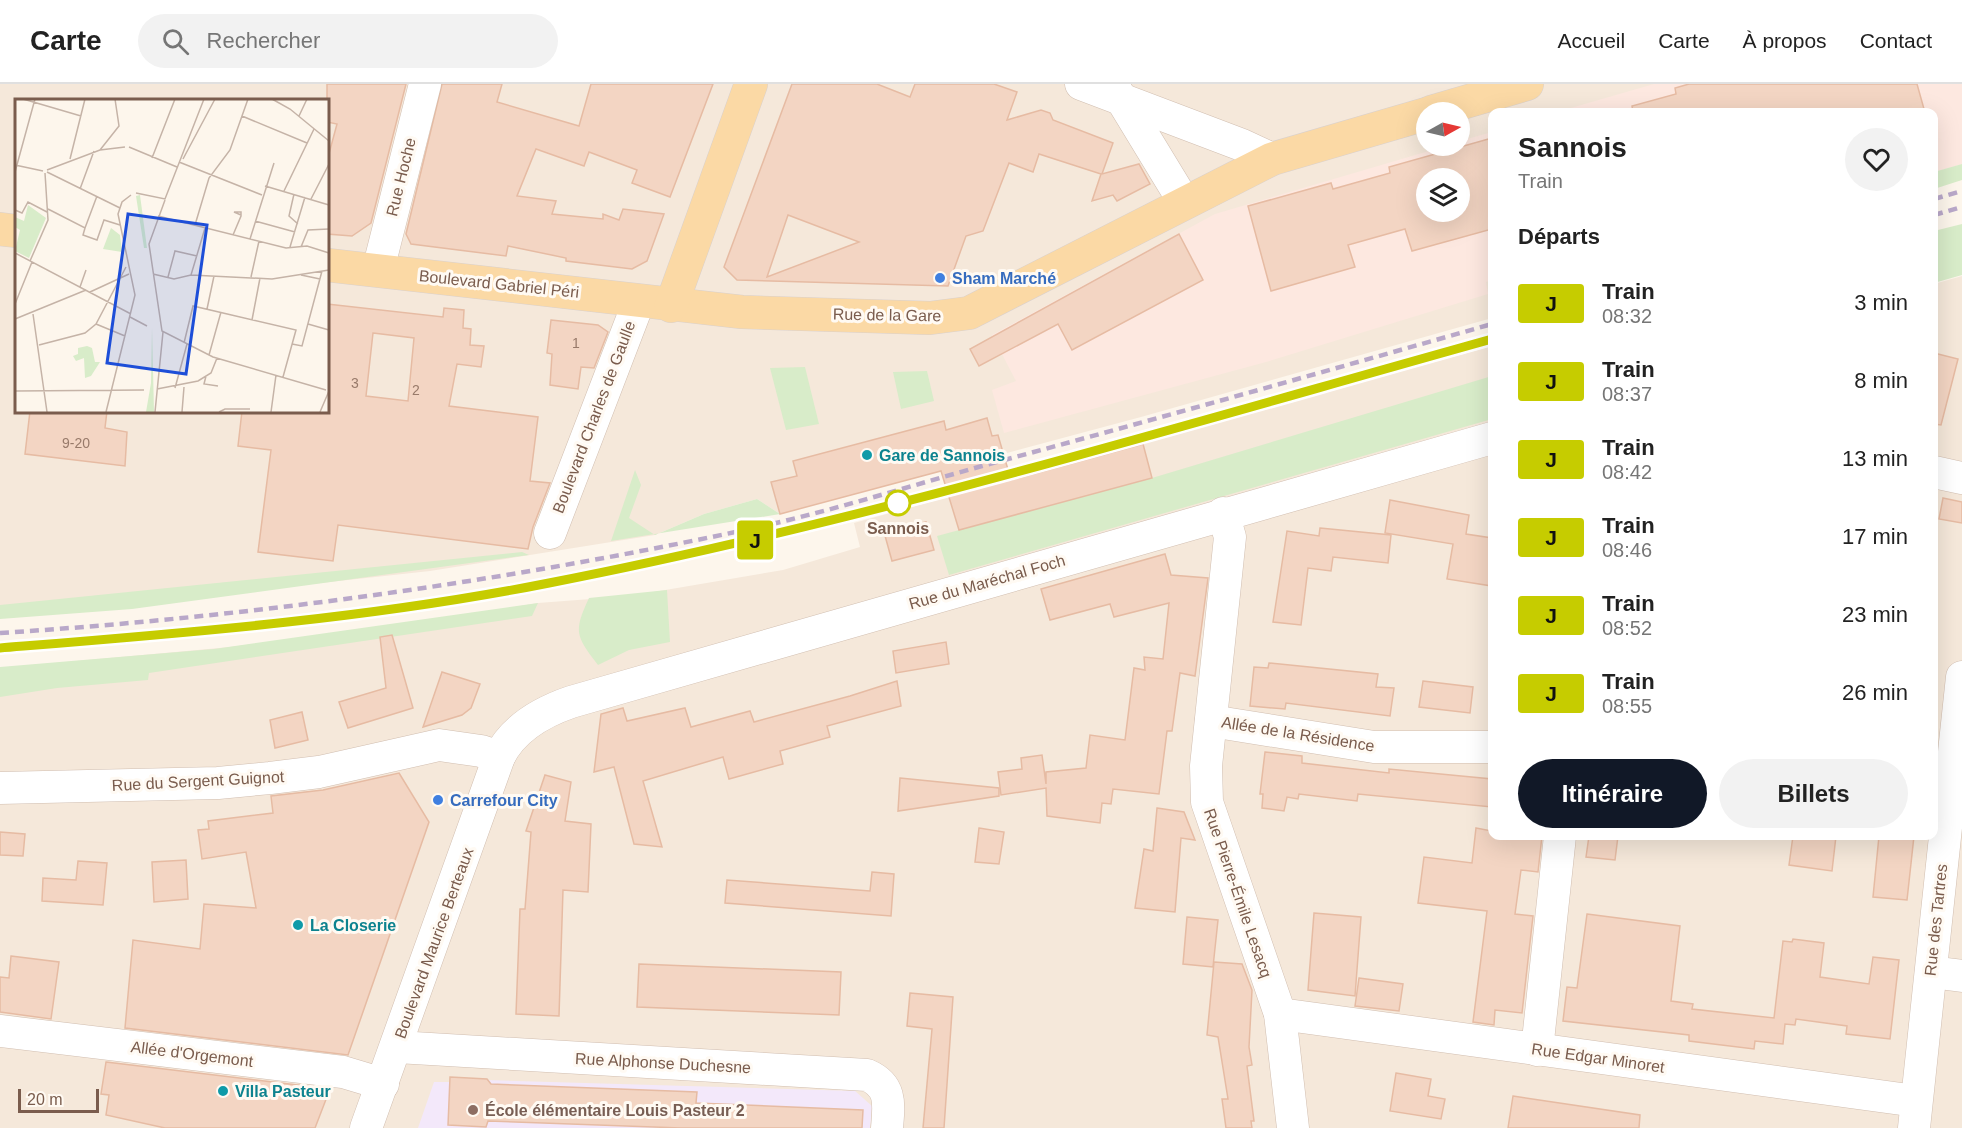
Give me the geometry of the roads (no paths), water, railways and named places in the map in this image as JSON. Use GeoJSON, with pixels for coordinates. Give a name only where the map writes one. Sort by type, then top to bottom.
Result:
{"type":"FeatureCollection","features":[{"type":"Feature","properties":{"kind":"main road"},"geometry":{"type":"LineString","coordinates":[[671,306],[751,84]]}},
{"type":"Feature","properties":{"kind":"main road"},"geometry":{"type":"LineString","coordinates":[[1465,102],[1527,84]]}},
{"type":"Feature","properties":{"kind":"main road","name":"Rue de la Gare"},"geometry":{"type":"LineString","coordinates":[[671,306],[742,312],[930,318],[969,313],[1272,159],[1416,117]]}},
{"type":"Feature","properties":{"kind":"main road"},"geometry":{"type":"LineString","coordinates":[[0,229],[15,231]]}},
{"type":"Feature","properties":{"kind":"main road","name":"Boulevard Gabriel Péri"},"geometry":{"type":"LineString","coordinates":[[328,264],[671,306]]}},
{"type":"Feature","properties":{"kind":"street","name":"Rue Hoche"},"geometry":{"type":"LineString","coordinates":[[378,270],[425,84]]}},
{"type":"Feature","properties":{"kind":"street"},"geometry":{"type":"LineString","coordinates":[[1081,84],[1116,91],[1272,159]]}},
{"type":"Feature","properties":{"kind":"street"},"geometry":{"type":"LineString","coordinates":[[1116,91],[1184,202]]}},
{"type":"Feature","properties":{"kind":"street","name":"Boulevard Charles de Gaulle"},"geometry":{"type":"LineString","coordinates":[[550,533],[639,301]]}},
{"type":"Feature","properties":{"kind":"street","name":"Rue du Maréchal Foch"},"geometry":{"type":"LineString","coordinates":[[499,757],[507,741],[528,723],[571,702],[1223,513],[1488,439]]}},
{"type":"Feature","properties":{"kind":"street"},"geometry":{"type":"LineString","coordinates":[[1938,473],[1962,478]]}},
{"type":"Feature","properties":{"kind":"street","name":"Rue Pierre-Émile Lesacq"},"geometry":{"type":"LineString","coordinates":[[1223,513],[1230,537],[1206,766],[1207,802],[1280,1014],[1293,1128]]}},
{"type":"Feature","properties":{"kind":"street","name":"Rue des Tartres"},"geometry":{"type":"LineString","coordinates":[[1915,1114],[1962,677]]}},
{"type":"Feature","properties":{"kind":"street","name":"Allée de la Résidence"},"geometry":{"type":"LineString","coordinates":[[1211,721],[1374,747],[1488,747]]}},
{"type":"Feature","properties":{"kind":"street","name":"Rue du Sergent Guignot"},"geometry":{"type":"LineString","coordinates":[[0,788],[141,786],[249,780],[319,772],[439,745],[481,751],[499,757]]}},
{"type":"Feature","properties":{"kind":"street","name":"Boulevard Maurice Berteaux"},"geometry":{"type":"LineString","coordinates":[[366,1128],[397,1047],[499,757]]}},
{"type":"Feature","properties":{"kind":"street"},"geometry":{"type":"LineString","coordinates":[[1537,1050],[1560,840]]}},
{"type":"Feature","properties":{"kind":"street"},"geometry":{"type":"LineString","coordinates":[[1931,972],[1962,976]]}},
{"type":"Feature","properties":{"kind":"street","name":"Rue Edgar Minoret"},"geometry":{"type":"LineString","coordinates":[[1280,1014],[1537,1050],[1915,1114]]}},
{"type":"Feature","properties":{"kind":"street","name":"Allée d'Orgemont"},"geometry":{"type":"LineString","coordinates":[[0,1031],[342,1072],[383,1084]]}},
{"type":"Feature","properties":{"kind":"street","name":"Rue Alphonse Duchesne"},"geometry":{"type":"LineString","coordinates":[[397,1047],[867,1075],[879,1080],[886,1091],[887,1128]]}},
{"type":"Feature","properties":{"kind":"railway"},"geometry":{"type":"LineString","coordinates":[[1938,198],[1962,191]]}},
{"type":"Feature","properties":{"kind":"railway"},"geometry":{"type":"LineString","coordinates":[[1938,214],[1962,207]]}},
{"type":"Feature","properties":{"kind":"railway"},"geometry":{"type":"LineString","coordinates":[[0,633],[187,617],[374,595],[560,566],[745,530],[834,508],[1488,325]]}},
{"type":"Feature","properties":{"kind":"railway"},"geometry":{"type":"LineString","coordinates":[[0,648],[207,630],[344,615],[481,596],[549,583],[787,531],[905,502],[1141,439],[1488,340]]}},
{"type":"Feature","properties":{"kind":"train","name":"J"},"geometry":{"type":"LineString","coordinates":[[0,648],[133,638],[335,618],[546,584],[751,541],[844,517],[1140,438],[1488,340]]}},
{"type":"Feature","properties":{"kind":"place","name":"Sham Marché"},"geometry":{"type":"Point","coordinates":[940,278]}},
{"type":"Feature","properties":{"kind":"place","name":"Gare de Sannois"},"geometry":{"type":"Point","coordinates":[867,455]}},
{"type":"Feature","properties":{"kind":"place","name":"Sannois"},"geometry":{"type":"Point","coordinates":[898,503]}},
{"type":"Feature","properties":{"kind":"place","name":"Carrefour City"},"geometry":{"type":"Point","coordinates":[438,800]}},
{"type":"Feature","properties":{"kind":"place","name":"La Closerie"},"geometry":{"type":"Point","coordinates":[298,925]}},
{"type":"Feature","properties":{"kind":"place","name":"Villa Pasteur"},"geometry":{"type":"Point","coordinates":[223,1091]}},
{"type":"Feature","properties":{"kind":"place","name":"École élémentaire Louis Pasteur 2"},"geometry":{"type":"Point","coordinates":[473,1110]}}]}
